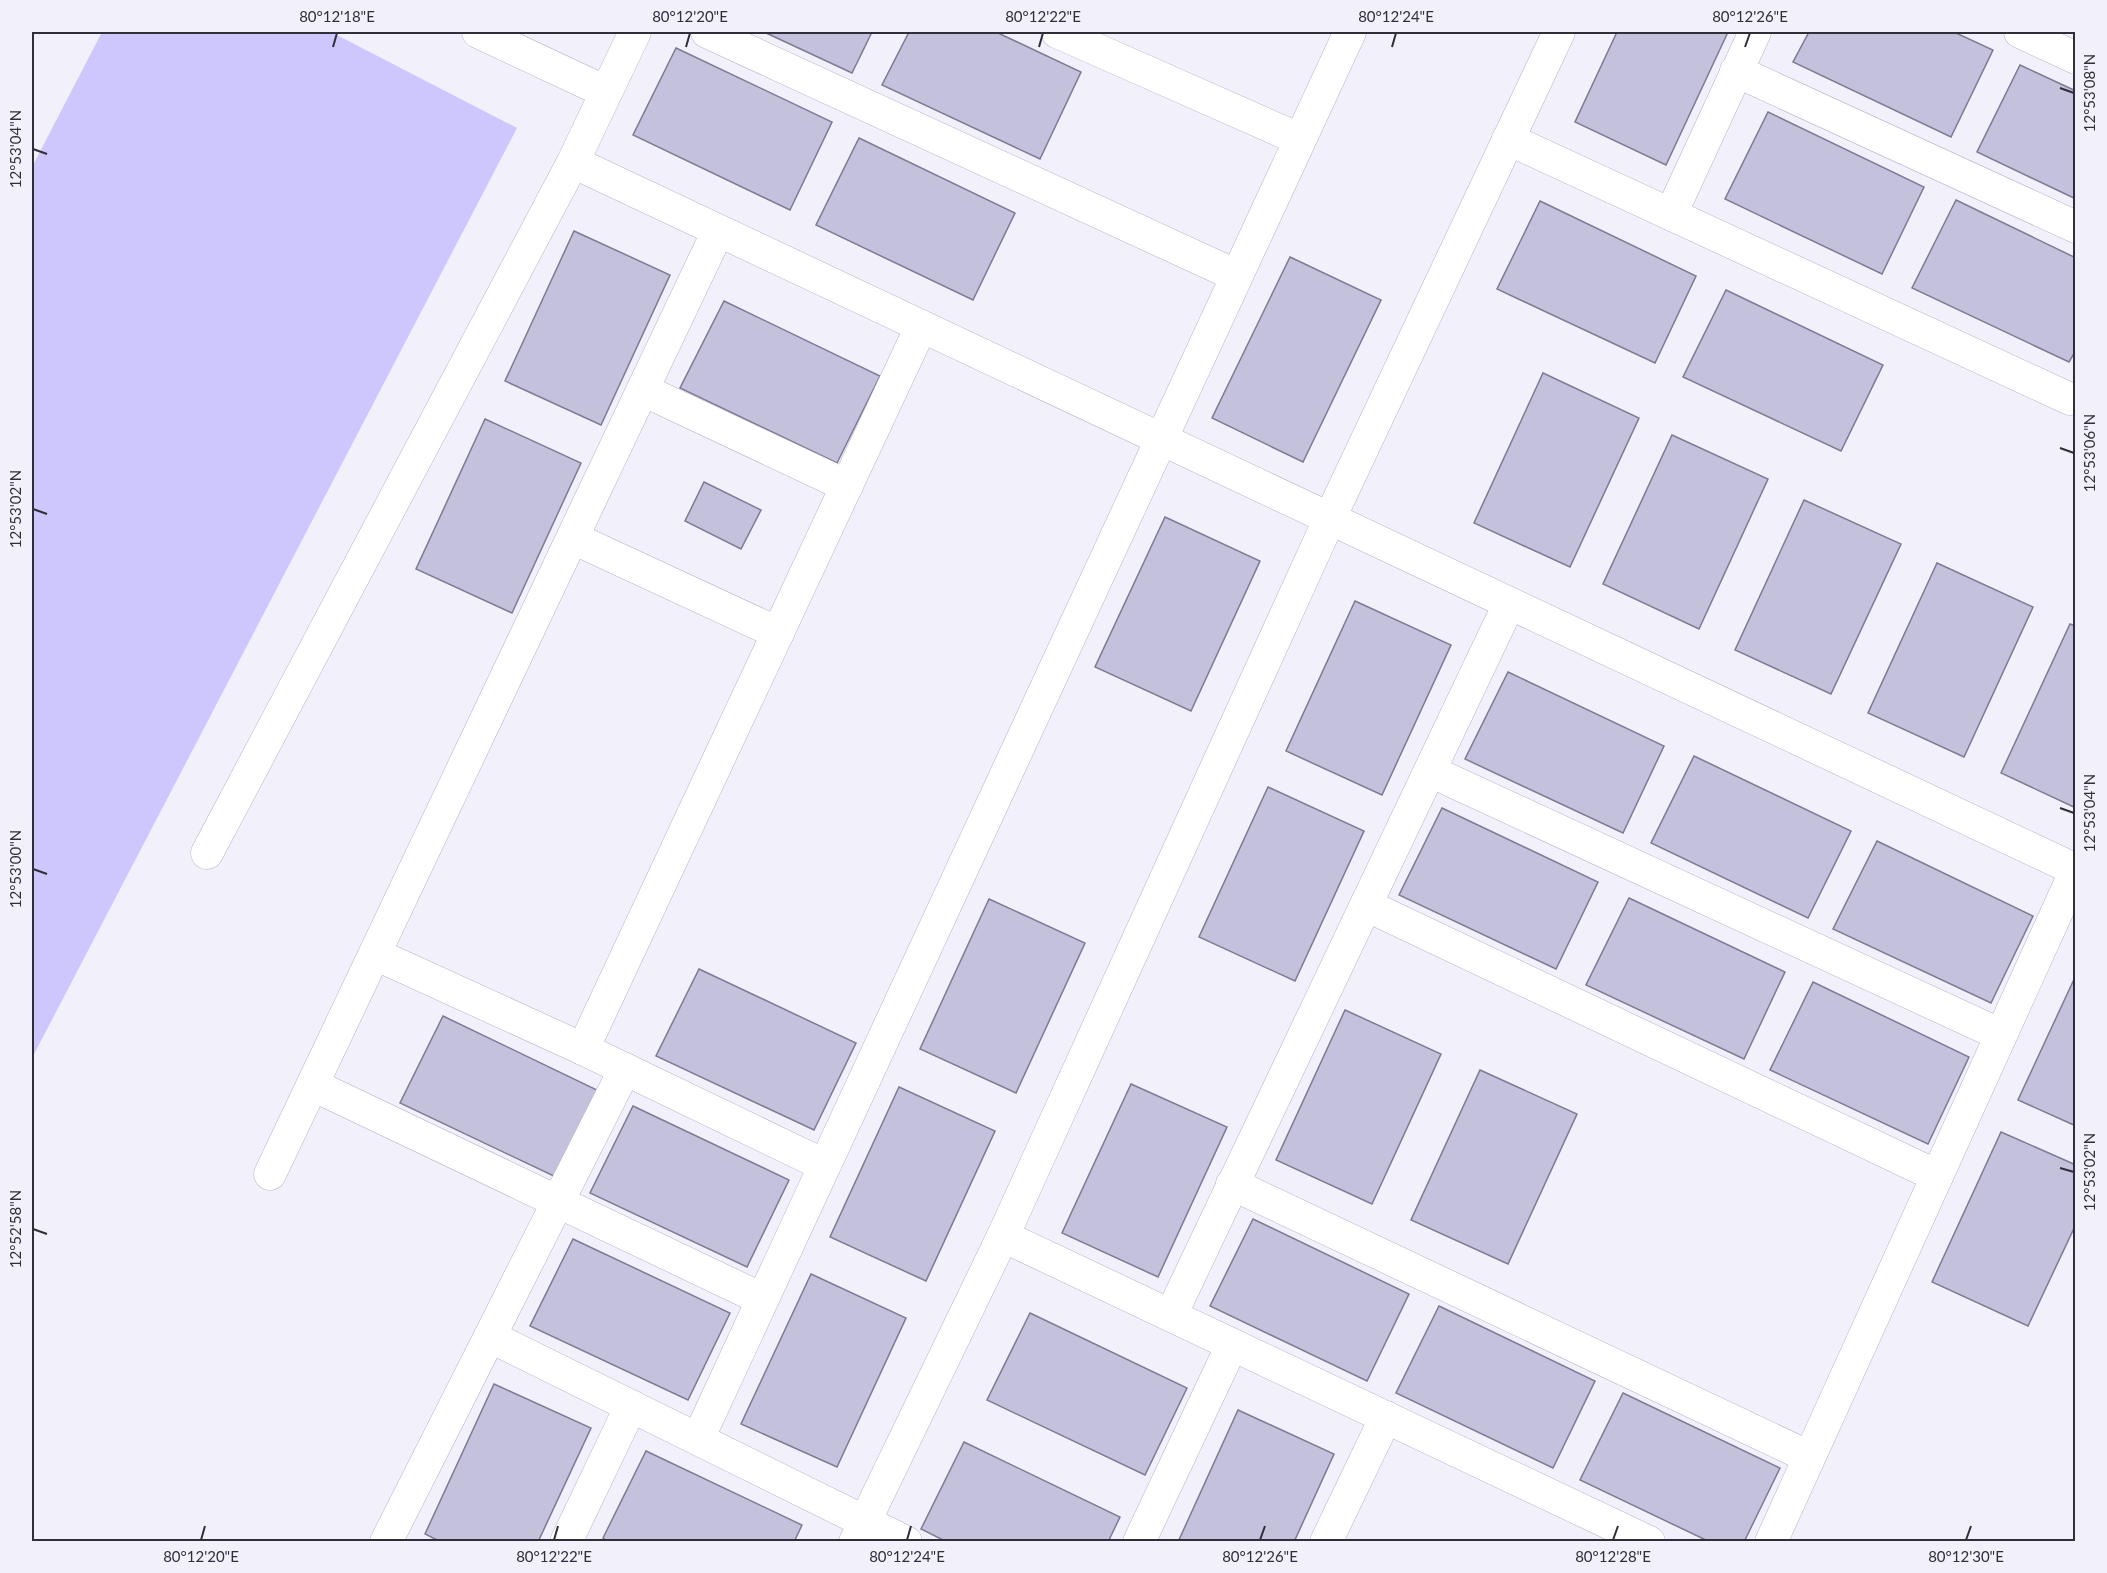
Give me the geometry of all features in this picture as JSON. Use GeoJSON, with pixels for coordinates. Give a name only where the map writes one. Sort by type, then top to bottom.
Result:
{"type":"FeatureCollection","features":[{"type":"Feature","properties":{"kind":"street"},"geometry":{"type":"LineString","coordinates":[[478,32],[606,92]]}},
{"type":"Feature","properties":{"kind":"street"},"geometry":{"type":"LineString","coordinates":[[207,853],[573,162],[635,32]]}},
{"type":"Feature","properties":{"kind":"street"},"geometry":{"type":"LineString","coordinates":[[707,32],[1235,275]]}},
{"type":"Feature","properties":{"kind":"street"},"geometry":{"type":"LineString","coordinates":[[698,1439],[1159,439],[1350,32]]}},
{"type":"Feature","properties":{"kind":"street"},"geometry":{"type":"LineString","coordinates":[[860,1532],[1003,1236],[1329,519],[1559,32]]}},
{"type":"Feature","properties":{"kind":"street"},"geometry":{"type":"LineString","coordinates":[[1671,214],[1755,32]]}},
{"type":"Feature","properties":{"kind":"street"},"geometry":{"type":"LineString","coordinates":[[2020,32],[2076,58]]}},
{"type":"Feature","properties":{"kind":"street"},"geometry":{"type":"LineString","coordinates":[[1067,34],[1299,139]]}},
{"type":"Feature","properties":{"kind":"street"},"geometry":{"type":"LineString","coordinates":[[1736,71],[2076,227]]}},
{"type":"Feature","properties":{"kind":"street"},"geometry":{"type":"LineString","coordinates":[[1508,139],[2070,399]]}},
{"type":"Feature","properties":{"kind":"street"},"geometry":{"type":"LineString","coordinates":[[573,162],[2076,870],[1771,1542]]}},
{"type":"Feature","properties":{"kind":"street"},"geometry":{"type":"LineString","coordinates":[[270,1174],[718,231]]}},
{"type":"Feature","properties":{"kind":"street"},"geometry":{"type":"LineString","coordinates":[[583,1049],[921,327]]}},
{"type":"Feature","properties":{"kind":"street"},"geometry":{"type":"LineString","coordinates":[[642,390],[847,486]]}},
{"type":"Feature","properties":{"kind":"street"},"geometry":{"type":"LineString","coordinates":[[573,538],[778,633]]}},
{"type":"Feature","properties":{"kind":"street"},"geometry":{"type":"LineString","coordinates":[[1171,1315],[1509,604]]}},
{"type":"Feature","properties":{"kind":"street"},"geometry":{"type":"LineString","coordinates":[[1430,771],[2001,1035]]}},
{"type":"Feature","properties":{"kind":"street"},"geometry":{"type":"LineString","coordinates":[[1366,905],[1937,1176]]}},
{"type":"Feature","properties":{"kind":"street"},"geometry":{"type":"LineString","coordinates":[[375,954],[583,1049],[824,1165]]}},
{"type":"Feature","properties":{"kind":"street"},"geometry":{"type":"LineString","coordinates":[[386,1542],[625,1069]]}},
{"type":"Feature","properties":{"kind":"street"},"geometry":{"type":"LineString","coordinates":[[313,1085],[762,1299]]}},
{"type":"Feature","properties":{"kind":"street"},"geometry":{"type":"LineString","coordinates":[[1232,1184],[1809,1457]]}},
{"type":"Feature","properties":{"kind":"street"},"geometry":{"type":"LineString","coordinates":[[1003,1236],[1649,1542]]}},
{"type":"Feature","properties":{"kind":"street"},"geometry":{"type":"LineString","coordinates":[[490,1337],[698,1439],[860,1532],[906,1542]]}},
{"type":"Feature","properties":{"kind":"street"},"geometry":{"type":"LineString","coordinates":[[1139,1542],[1232,1345]]}},
{"type":"Feature","properties":{"kind":"street"},"geometry":{"type":"LineString","coordinates":[[566,1542],[631,1406]]}},
{"type":"Feature","properties":{"kind":"street"},"geometry":{"type":"LineString","coordinates":[[1326,1542],[1386,1417]]}},
{"type":"Feature","properties":{"kind":"shaded area"},"geometry":{"type":"Polygon","coordinates":[[[102,32],[331,32],[517,128],[32,1058],[32,167],[102,32]]]}},
{"type":"Feature","properties":{"kind":"building"},"geometry":{"type":"Polygon","coordinates":[[[764,32],[872,32],[852,73],[764,32]]]}},
{"type":"Feature","properties":{"kind":"building"},"geometry":{"type":"Polygon","coordinates":[[[909,32],[996,32],[1081,72],[1040,159],[882,85],[909,32]]]}},
{"type":"Feature","properties":{"kind":"building"},"geometry":{"type":"Polygon","coordinates":[[[1617,32],[1728,32],[1666,165],[1575,122],[1617,32]]]}},
{"type":"Feature","properties":{"kind":"building"},"geometry":{"type":"Polygon","coordinates":[[[1809,32],[1954,32],[1993,50],[1951,137],[1793,62],[1809,32]]]}},
{"type":"Feature","properties":{"kind":"building"},"geometry":{"type":"Polygon","coordinates":[[[676,48],[832,122],[790,210],[633,135],[676,48]]]}},
{"type":"Feature","properties":{"kind":"building"},"geometry":{"type":"Polygon","coordinates":[[[2020,65],[2076,91],[2076,199],[1977,152],[2020,65]]]}},
{"type":"Feature","properties":{"kind":"building"},"geometry":{"type":"Polygon","coordinates":[[[1768,112],[1924,187],[1882,274],[1725,199],[1768,112]]]}},
{"type":"Feature","properties":{"kind":"building"},"geometry":{"type":"Polygon","coordinates":[[[859,138],[1015,213],[973,300],[816,225],[859,138]]]}},
{"type":"Feature","properties":{"kind":"building"},"geometry":{"type":"Polygon","coordinates":[[[1956,200],[2076,258],[2076,350],[2069,362],[1912,288],[1956,200]]]}},
{"type":"Feature","properties":{"kind":"building"},"geometry":{"type":"Polygon","coordinates":[[[1540,201],[1696,276],[1655,363],[1497,289],[1540,201]]]}},
{"type":"Feature","properties":{"kind":"building"},"geometry":{"type":"Polygon","coordinates":[[[574,231],[670,275],[601,425],[505,381],[574,231]]]}},
{"type":"Feature","properties":{"kind":"building"},"geometry":{"type":"Polygon","coordinates":[[[1290,257],[1381,300],[1303,462],[1212,418],[1290,257]]]}},
{"type":"Feature","properties":{"kind":"building"},"geometry":{"type":"Polygon","coordinates":[[[1726,290],[1883,365],[1841,451],[1683,377],[1726,290]]]}},
{"type":"Feature","properties":{"kind":"building"},"geometry":{"type":"Polygon","coordinates":[[[724,301],[880,376],[837,463],[680,388],[724,301]]]}},
{"type":"Feature","properties":{"kind":"building"},"geometry":{"type":"Polygon","coordinates":[[[1543,373],[1639,418],[1570,567],[1474,523],[1543,373]]]}},
{"type":"Feature","properties":{"kind":"building"},"geometry":{"type":"Polygon","coordinates":[[[485,419],[581,463],[512,613],[416,569],[485,419]]]}},
{"type":"Feature","properties":{"kind":"building"},"geometry":{"type":"Polygon","coordinates":[[[1672,435],[1768,479],[1699,629],[1603,584],[1672,435]]]}},
{"type":"Feature","properties":{"kind":"building"},"geometry":{"type":"Polygon","coordinates":[[[704,482],[761,510],[741,549],[685,521],[704,482]]]}},
{"type":"Feature","properties":{"kind":"building"},"geometry":{"type":"Polygon","coordinates":[[[1804,500],[1901,544],[1831,694],[1735,650],[1804,500]]]}},
{"type":"Feature","properties":{"kind":"building"},"geometry":{"type":"Polygon","coordinates":[[[1165,517],[1260,561],[1191,711],[1095,667],[1165,517]]]}},
{"type":"Feature","properties":{"kind":"building"},"geometry":{"type":"Polygon","coordinates":[[[1937,563],[2033,607],[1964,757],[1868,713],[1937,563]]]}},
{"type":"Feature","properties":{"kind":"building"},"geometry":{"type":"Polygon","coordinates":[[[1355,601],[1451,645],[1382,795],[1286,751],[1355,601]]]}},
{"type":"Feature","properties":{"kind":"building"},"geometry":{"type":"Polygon","coordinates":[[[2070,624],[2076,626],[2076,808],[2001,773],[2070,624]]]}},
{"type":"Feature","properties":{"kind":"building"},"geometry":{"type":"Polygon","coordinates":[[[1508,672],[1664,746],[1623,833],[1465,759],[1508,672]]]}},
{"type":"Feature","properties":{"kind":"building"},"geometry":{"type":"Polygon","coordinates":[[[1694,756],[1851,831],[1808,918],[1651,843],[1694,756]]]}},
{"type":"Feature","properties":{"kind":"building"},"geometry":{"type":"Polygon","coordinates":[[[1268,787],[1364,831],[1295,981],[1199,937],[1268,787]]]}},
{"type":"Feature","properties":{"kind":"building"},"geometry":{"type":"Polygon","coordinates":[[[1442,808],[1598,882],[1556,969],[1399,895],[1442,808]]]}},
{"type":"Feature","properties":{"kind":"building"},"geometry":{"type":"Polygon","coordinates":[[[1877,841],[2033,916],[1991,1003],[1833,929],[1877,841]]]}},
{"type":"Feature","properties":{"kind":"building"},"geometry":{"type":"Polygon","coordinates":[[[1629,898],[1785,972],[1744,1059],[1586,985],[1629,898]]]}},
{"type":"Feature","properties":{"kind":"building"},"geometry":{"type":"Polygon","coordinates":[[[989,899],[1085,943],[1016,1093],[920,1049],[989,899]]]}},
{"type":"Feature","properties":{"kind":"building"},"geometry":{"type":"Polygon","coordinates":[[[699,969],[856,1043],[814,1130],[656,1056],[699,969]]]}},
{"type":"Feature","properties":{"kind":"building"},"geometry":{"type":"Polygon","coordinates":[[[2076,975],[2076,1126],[2018,1100],[2076,975]]]}},
{"type":"Feature","properties":{"kind":"building"},"geometry":{"type":"Polygon","coordinates":[[[1813,982],[1969,1057],[1928,1144],[1770,1070],[1813,982]]]}},
{"type":"Feature","properties":{"kind":"building"},"geometry":{"type":"Polygon","coordinates":[[[1345,1010],[1441,1054],[1372,1204],[1276,1160],[1345,1010]]]}},
{"type":"Feature","properties":{"kind":"building"},"geometry":{"type":"Polygon","coordinates":[[[443,1016],[599,1091],[558,1178],[400,1103],[443,1016]]]}},
{"type":"Feature","properties":{"kind":"building"},"geometry":{"type":"Polygon","coordinates":[[[1480,1070],[1577,1114],[1508,1264],[1411,1220],[1480,1070]]]}},
{"type":"Feature","properties":{"kind":"building"},"geometry":{"type":"Polygon","coordinates":[[[1131,1084],[1227,1127],[1158,1277],[1062,1233],[1131,1084]]]}},
{"type":"Feature","properties":{"kind":"building"},"geometry":{"type":"Polygon","coordinates":[[[899,1087],[995,1131],[926,1281],[830,1237],[899,1087]]]}},
{"type":"Feature","properties":{"kind":"building"},"geometry":{"type":"Polygon","coordinates":[[[633,1106],[789,1180],[747,1267],[590,1193],[633,1106]]]}},
{"type":"Feature","properties":{"kind":"building"},"geometry":{"type":"Polygon","coordinates":[[[2001,1132],[2076,1165],[2076,1224],[2028,1326],[1932,1282],[2001,1132]]]}},
{"type":"Feature","properties":{"kind":"building"},"geometry":{"type":"Polygon","coordinates":[[[1253,1219],[1409,1294],[1367,1381],[1210,1306],[1253,1219]]]}},
{"type":"Feature","properties":{"kind":"building"},"geometry":{"type":"Polygon","coordinates":[[[573,1239],[730,1313],[688,1400],[530,1326],[573,1239]]]}},
{"type":"Feature","properties":{"kind":"building"},"geometry":{"type":"Polygon","coordinates":[[[811,1274],[906,1318],[837,1467],[741,1424],[811,1274]]]}},
{"type":"Feature","properties":{"kind":"building"},"geometry":{"type":"Polygon","coordinates":[[[1439,1306],[1595,1381],[1553,1468],[1396,1393],[1439,1306]]]}},
{"type":"Feature","properties":{"kind":"building"},"geometry":{"type":"Polygon","coordinates":[[[1030,1313],[1187,1388],[1145,1475],[987,1400],[1030,1313]]]}},
{"type":"Feature","properties":{"kind":"building"},"geometry":{"type":"Polygon","coordinates":[[[494,1384],[591,1428],[538,1542],[441,1542],[425,1534],[494,1384]]]}},
{"type":"Feature","properties":{"kind":"building"},"geometry":{"type":"Polygon","coordinates":[[[1623,1393],[1780,1468],[1744,1542],[1710,1542],[1580,1480],[1623,1393]]]}},
{"type":"Feature","properties":{"kind":"building"},"geometry":{"type":"Polygon","coordinates":[[[1238,1410],[1334,1454],[1294,1542],[1178,1542],[1238,1410]]]}},
{"type":"Feature","properties":{"kind":"building"},"geometry":{"type":"Polygon","coordinates":[[[964,1442],[1120,1517],[1108,1542],[947,1542],[921,1529],[964,1442]]]}},
{"type":"Feature","properties":{"kind":"building"},"geometry":{"type":"Polygon","coordinates":[[[646,1451],[802,1525],[794,1542],[609,1542],[603,1538],[646,1451]]]}}]}
